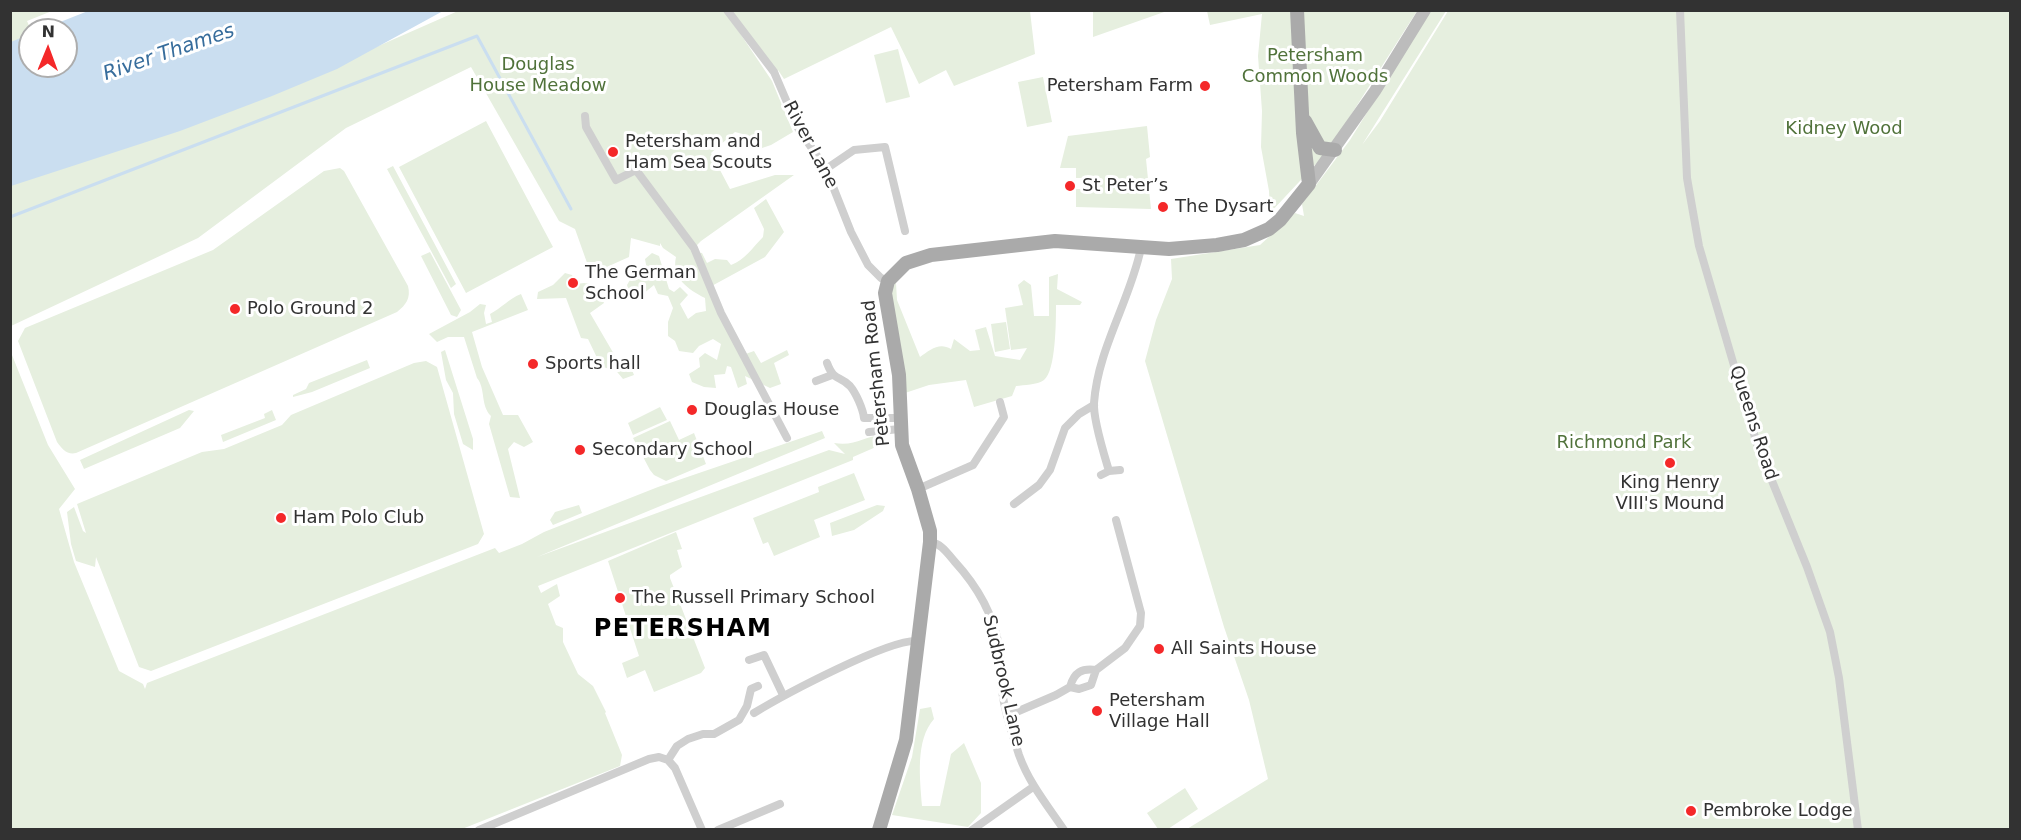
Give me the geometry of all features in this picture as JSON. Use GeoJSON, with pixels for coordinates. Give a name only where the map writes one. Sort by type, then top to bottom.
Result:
{"type":"FeatureCollection","features":[{"type":"Feature","properties":{"kind":"main road"},"geometry":{"type":"LineString","coordinates":[[1298,10],[1309,184]]}},
{"type":"Feature","properties":{"kind":"main road"},"geometry":{"type":"LineString","coordinates":[[1309,184],[1376,91],[1425,10]]}},
{"type":"Feature","properties":{"kind":"main road"},"geometry":{"type":"LineString","coordinates":[[1303,116],[1320,148],[1335,150]]}},
{"type":"Feature","properties":{"kind":"main road","name":"Petersham Road"},"geometry":{"type":"LineString","coordinates":[[879,830],[906,740],[930,542],[930,531],[918,489],[903,449],[899,375],[885,293],[888,281],[906,263],[931,255],[1055,241],[1141,248],[1187,248],[1251,238],[1269,229],[1280,220],[1309,184]]}},
{"type":"Feature","properties":{"kind":"street","name":"River Lane"},"geometry":{"type":"LineString","coordinates":[[727,10],[774,72],[798,128],[826,169],[851,232],[868,265],[881,278],[888,281]]}},
{"type":"Feature","properties":{"kind":"street","name":"Queens Road"},"geometry":{"type":"LineString","coordinates":[[1680,10],[1687,178],[1699,246],[1757,444],[1807,567],[1830,632],[1839,678],[1858,830]]}},
{"type":"Feature","properties":{"kind":"street"},"geometry":{"type":"LineString","coordinates":[[585,116],[585,127],[616,180],[636,170],[694,248],[721,313],[787,438]]}},
{"type":"Feature","properties":{"kind":"street"},"geometry":{"type":"LineString","coordinates":[[826,169],[854,150],[885,147],[905,231]]}},
{"type":"Feature","properties":{"kind":"street"},"geometry":{"type":"LineString","coordinates":[[1120,470],[1105,473],[1094,405],[1105,351],[1135,272],[1141,248]]}},
{"type":"Feature","properties":{"kind":"street"},"geometry":{"type":"LineString","coordinates":[[827,363],[832,375],[850,386],[864,412],[864,418],[900,424]]}},
{"type":"Feature","properties":{"kind":"street"},"geometry":{"type":"LineString","coordinates":[[816,381],[832,375]]}},
{"type":"Feature","properties":{"kind":"street"},"geometry":{"type":"LineString","coordinates":[[918,489],[975,463],[1004,417],[1000,402]]}},
{"type":"Feature","properties":{"kind":"street"},"geometry":{"type":"LineString","coordinates":[[1014,504],[1039,485],[1050,470],[1065,428],[1079,414],[1094,405]]}},
{"type":"Feature","properties":{"kind":"street"},"geometry":{"type":"LineString","coordinates":[[869,432],[900,424]]}},
{"type":"Feature","properties":{"kind":"street"},"geometry":{"type":"LineString","coordinates":[[1007,716],[1071,687],[1087,688],[1096,670],[1125,648],[1140,626],[1141,612],[1116,520]]}},
{"type":"Feature","properties":{"kind":"street","name":"Sudbrook Lane"},"geometry":{"type":"LineString","coordinates":[[930,542],[938,543],[975,586],[993,622],[999,647],[1003,697],[1020,758],[1033,787],[1064,830]]}},
{"type":"Feature","properties":{"kind":"street"},"geometry":{"type":"LineString","coordinates":[[754,713],[783,695],[907,640],[918,641]]}},
{"type":"Feature","properties":{"kind":"street"},"geometry":{"type":"LineString","coordinates":[[749,660],[764,655],[783,695]]}},
{"type":"Feature","properties":{"kind":"street"},"geometry":{"type":"LineString","coordinates":[[1071,687],[1074,676],[1078,672],[1084,669],[1096,670]]}},
{"type":"Feature","properties":{"kind":"street"},"geometry":{"type":"LineString","coordinates":[[668,760],[678,746],[688,739],[703,734],[714,734],[739,720],[744,715],[751,689],[758,686]]}},
{"type":"Feature","properties":{"kind":"street"},"geometry":{"type":"LineString","coordinates":[[478,830],[649,759],[659,757],[668,760],[675,768],[702,830]]}},
{"type":"Feature","properties":{"kind":"street"},"geometry":{"type":"LineString","coordinates":[[972,830],[1033,787]]}},
{"type":"Feature","properties":{"kind":"street"},"geometry":{"type":"LineString","coordinates":[[718,830],[780,804]]}},
{"type":"Feature","properties":{"kind":"green space","name":"Petersham Farm"},"geometry":{"type":"Polygon","coordinates":[[[1093,10],[1167,11],[1093,37],[1093,10]]]}},
{"type":"Feature","properties":{"kind":"green space"},"geometry":{"type":"Polygon","coordinates":[[[10,11],[52,11],[34,18],[18,18],[18,45],[11,48],[10,11]]]}},
{"type":"Feature","properties":{"kind":"green space","name":"Douglas House Meadow"},"geometry":{"type":"Polygon","coordinates":[[[458,11],[725,11],[772,81],[793,132],[759,149],[750,136],[735,132],[711,153],[730,189],[775,175],[794,175],[701,241],[694,248],[694,252],[702,253],[707,263],[715,259],[727,260],[731,265],[740,260],[763,237],[764,229],[754,208],[766,199],[784,232],[765,257],[708,288],[740,356],[754,351],[761,363],[787,350],[789,355],[774,363],[781,384],[770,388],[745,376],[747,384],[738,388],[731,367],[727,366],[725,374],[714,375],[716,388],[704,387],[692,382],[689,374],[700,367],[699,358],[705,353],[717,360],[721,344],[713,339],[699,346],[693,353],[679,351],[675,341],[668,336],[668,322],[673,308],[668,296],[658,294],[654,285],[637,299],[630,295],[627,285],[631,278],[642,276],[647,270],[645,259],[652,253],[659,256],[669,289],[674,292],[680,287],[688,295],[680,304],[688,319],[696,313],[706,311],[705,298],[683,282],[676,271],[676,257],[660,243],[660,246],[631,238],[629,257],[591,274],[575,229],[559,221],[471,67],[346,128],[198,238],[11,326],[10,182],[276,91],[458,11]]]}},
{"type":"Feature","properties":{"kind":"green space"},"geometry":{"type":"Polygon","coordinates":[[[730,11],[1030,11],[1035,54],[954,86],[946,70],[919,84],[891,27],[784,79],[778,70],[779,78],[730,11]]]}},
{"type":"Feature","properties":{"kind":"green space","name":"Petersham Common Woods"},"geometry":{"type":"Polygon","coordinates":[[[1207,11],[1417,11],[1328,151],[1270,213],[1269,191],[1261,147],[1262,111],[1258,56],[1262,14],[1210,25],[1207,11]]]}},
{"type":"Feature","properties":{"kind":"green space","name":"Richmond Park"},"geometry":{"type":"Polygon","coordinates":[[[1430,11],[1446,11],[1362,145],[1380,121],[1448,11],[2010,11],[2010,829],[1187,829],[1268,779],[1249,700],[1224,627],[1145,361],[1156,320],[1172,279],[1171,259],[1260,245],[1295,213],[1304,216],[1302,204],[1350,140],[1430,11]]]}},
{"type":"Feature","properties":{"kind":"green space"},"geometry":{"type":"Polygon","coordinates":[[[898,49],[910,97],[886,103],[874,55],[898,49]]]}},
{"type":"Feature","properties":{"kind":"green space"},"geometry":{"type":"Polygon","coordinates":[[[1043,77],[1052,122],[1027,127],[1018,82],[1043,77]]]}},
{"type":"Feature","properties":{"kind":"green space"},"geometry":{"type":"Polygon","coordinates":[[[486,121],[553,247],[466,293],[399,167],[486,121]]]}},
{"type":"Feature","properties":{"kind":"green space"},"geometry":{"type":"Polygon","coordinates":[[[1147,126],[1150,157],[1146,159],[1151,209],[1076,207],[1076,189],[1083,189],[1084,178],[1076,178],[1076,168],[1060,168],[1068,136],[1147,126]]]}},
{"type":"Feature","properties":{"kind":"green space"},"geometry":{"type":"Polygon","coordinates":[[[393,166],[456,284],[451,288],[387,169],[393,166]]]}},
{"type":"Feature","properties":{"kind":"green space","name":"Polo Ground 2"},"geometry":{"type":"Polygon","coordinates":[[[340,168],[344,171],[408,286],[408,298],[403,307],[397,312],[76,453],[63,449],[57,442],[18,341],[25,328],[213,250],[324,171],[340,168]]]}},
{"type":"Feature","properties":{"kind":"green space"},"geometry":{"type":"Polygon","coordinates":[[[430,252],[461,310],[457,317],[451,315],[421,256],[430,252]]]}},
{"type":"Feature","properties":{"kind":"green space"},"geometry":{"type":"Polygon","coordinates":[[[565,273],[572,275],[576,284],[596,285],[604,303],[590,313],[618,361],[630,365],[634,375],[623,379],[613,367],[609,369],[601,366],[588,339],[581,338],[566,298],[537,299],[538,292],[553,285],[565,273]]]}},
{"type":"Feature","properties":{"kind":"green space"},"geometry":{"type":"Polygon","coordinates":[[[1058,274],[1057,289],[1082,302],[1080,305],[1056,305],[1053,356],[1048,375],[1044,380],[1034,384],[1016,386],[1012,396],[974,407],[966,380],[929,385],[905,393],[891,288],[896,283],[897,300],[920,357],[942,346],[951,349],[954,339],[970,351],[980,350],[975,330],[986,327],[995,356],[1020,360],[1027,348],[1011,350],[1005,308],[1023,305],[1018,285],[1024,280],[1031,285],[1034,316],[1049,316],[1049,277],[1058,274]]]}},
{"type":"Feature","properties":{"kind":"green space"},"geometry":{"type":"Polygon","coordinates":[[[521,294],[528,310],[472,332],[482,367],[503,415],[518,415],[533,442],[524,447],[514,442],[508,449],[520,498],[510,497],[489,424],[491,416],[485,407],[480,382],[464,337],[448,337],[437,342],[429,334],[470,312],[480,304],[486,305],[484,313],[486,324],[492,322],[490,314],[521,294]]]}},
{"type":"Feature","properties":{"kind":"green space"},"geometry":{"type":"Polygon","coordinates":[[[1006,322],[1010,349],[995,352],[991,324],[1006,322]]]}},
{"type":"Feature","properties":{"kind":"green space"},"geometry":{"type":"Polygon","coordinates":[[[10,350],[48,445],[75,489],[59,509],[74,562],[119,671],[143,684],[145,689],[147,683],[495,548],[499,553],[544,532],[658,487],[822,431],[825,438],[537,557],[829,450],[845,454],[834,443],[842,444],[884,436],[885,443],[853,457],[853,460],[538,586],[541,593],[557,584],[560,596],[548,604],[556,625],[563,628],[563,642],[578,674],[593,686],[606,712],[622,755],[620,766],[462,829],[11,829],[10,350]]]}},
{"type":"Feature","properties":{"kind":"green space"},"geometry":{"type":"Polygon","coordinates":[[[445,350],[473,439],[473,450],[463,444],[454,414],[453,393],[446,380],[441,352],[445,350]]]}},
{"type":"Feature","properties":{"kind":"green space"},"geometry":{"type":"Polygon","coordinates":[[[367,360],[370,368],[312,392],[293,397],[306,389],[309,383],[367,360]]]}},
{"type":"Feature","properties":{"kind":"green space","name":"Ham Polo Club"},"geometry":{"type":"Polygon","coordinates":[[[426,361],[437,367],[484,534],[478,544],[151,671],[139,667],[96,557],[95,567],[76,561],[71,544],[67,512],[74,507],[83,531],[86,533],[77,504],[202,452],[224,449],[282,425],[291,415],[414,363],[426,361]]]}},
{"type":"Feature","properties":{"kind":"green space"},"geometry":{"type":"Polygon","coordinates":[[[660,407],[667,420],[633,435],[628,423],[660,407]]]}},
{"type":"Feature","properties":{"kind":"green space"},"geometry":{"type":"Polygon","coordinates":[[[189,410],[194,411],[180,428],[84,469],[80,460],[189,410]]]}},
{"type":"Feature","properties":{"kind":"green space"},"geometry":{"type":"Polygon","coordinates":[[[272,410],[276,420],[223,442],[221,435],[265,418],[264,414],[272,410]]]}},
{"type":"Feature","properties":{"kind":"green space"},"geometry":{"type":"Polygon","coordinates":[[[670,421],[679,440],[694,433],[706,464],[666,481],[654,475],[650,470],[633,438],[670,421]]]}},
{"type":"Feature","properties":{"kind":"green space"},"geometry":{"type":"Polygon","coordinates":[[[854,473],[865,500],[814,520],[820,537],[774,556],[768,542],[763,544],[753,518],[819,492],[818,487],[854,473]]]}},
{"type":"Feature","properties":{"kind":"green space"},"geometry":{"type":"Polygon","coordinates":[[[579,505],[582,513],[553,525],[550,520],[555,512],[579,505]]]}},
{"type":"Feature","properties":{"kind":"green space"},"geometry":{"type":"Polygon","coordinates":[[[877,505],[885,506],[883,511],[854,530],[832,536],[830,523],[877,505]]]}},
{"type":"Feature","properties":{"kind":"green space"},"geometry":{"type":"Polygon","coordinates":[[[676,532],[682,549],[677,550],[682,567],[670,575],[670,578],[705,668],[701,673],[654,692],[645,670],[627,678],[622,663],[639,656],[608,561],[676,532]]]}},
{"type":"Feature","properties":{"kind":"green space"},"geometry":{"type":"Polygon","coordinates":[[[931,707],[934,719],[924,738],[920,760],[922,806],[940,806],[951,754],[964,743],[981,783],[981,813],[968,827],[892,815],[912,757],[920,709],[931,707]]]}},
{"type":"Feature","properties":{"kind":"green space"},"geometry":{"type":"Polygon","coordinates":[[[1185,788],[1198,809],[1168,829],[1158,829],[1147,813],[1185,788]]]}},
{"type":"Feature","properties":{"kind":"water","name":"River Thames"},"geometry":{"type":"Polygon","coordinates":[[[88,10],[443,11],[337,69],[272,96],[180,131],[11,186],[11,42],[18,39],[18,78],[78,78],[78,18],[70,18],[88,10]]]}},
{"type":"Feature","properties":{"kind":"waterway"},"geometry":{"type":"LineString","coordinates":[[10,217],[477,36],[571,209]]}},
{"type":"Feature","properties":{"kind":"place","name":"Petersham Farm"},"geometry":{"type":"Point","coordinates":[1205,86]}},
{"type":"Feature","properties":{"kind":"place","name":"Petersham and Ham Sea Scouts"},"geometry":{"type":"Point","coordinates":[613,152]}},
{"type":"Feature","properties":{"kind":"place","name":"St Peter’s"},"geometry":{"type":"Point","coordinates":[1070,186]}},
{"type":"Feature","properties":{"kind":"place","name":"The Dysart"},"geometry":{"type":"Point","coordinates":[1163,207]}},
{"type":"Feature","properties":{"kind":"place","name":"The German School"},"geometry":{"type":"Point","coordinates":[573,283]}},
{"type":"Feature","properties":{"kind":"place","name":"Polo Ground 2"},"geometry":{"type":"Point","coordinates":[235,309]}},
{"type":"Feature","properties":{"kind":"place","name":"Sports hall"},"geometry":{"type":"Point","coordinates":[533,364]}},
{"type":"Feature","properties":{"kind":"place","name":"Douglas House"},"geometry":{"type":"Point","coordinates":[692,410]}},
{"type":"Feature","properties":{"kind":"place","name":"Secondary School"},"geometry":{"type":"Point","coordinates":[580,450]}},
{"type":"Feature","properties":{"kind":"place","name":"King Henry VIII's Mound"},"geometry":{"type":"Point","coordinates":[1670,463]}},
{"type":"Feature","properties":{"kind":"place","name":"Ham Polo Club"},"geometry":{"type":"Point","coordinates":[281,518]}},
{"type":"Feature","properties":{"kind":"place","name":"The Russell Primary School"},"geometry":{"type":"Point","coordinates":[620,598]}},
{"type":"Feature","properties":{"kind":"place","name":"All Saints House"},"geometry":{"type":"Point","coordinates":[1159,649]}},
{"type":"Feature","properties":{"kind":"place","name":"Petersham Village Hall"},"geometry":{"type":"Point","coordinates":[1097,711]}},
{"type":"Feature","properties":{"kind":"place","name":"Pembroke Lodge"},"geometry":{"type":"Point","coordinates":[1691,811]}},
{"type":"Feature","properties":{"kind":"district","name":"PETERSHAM"},"geometry":{"type":"Point","coordinates":[683,630]}},
{"type":"Feature","properties":{"kind":"park label","name":"Kidney Wood"},"geometry":{"type":"Point","coordinates":[1844,129]}}]}
